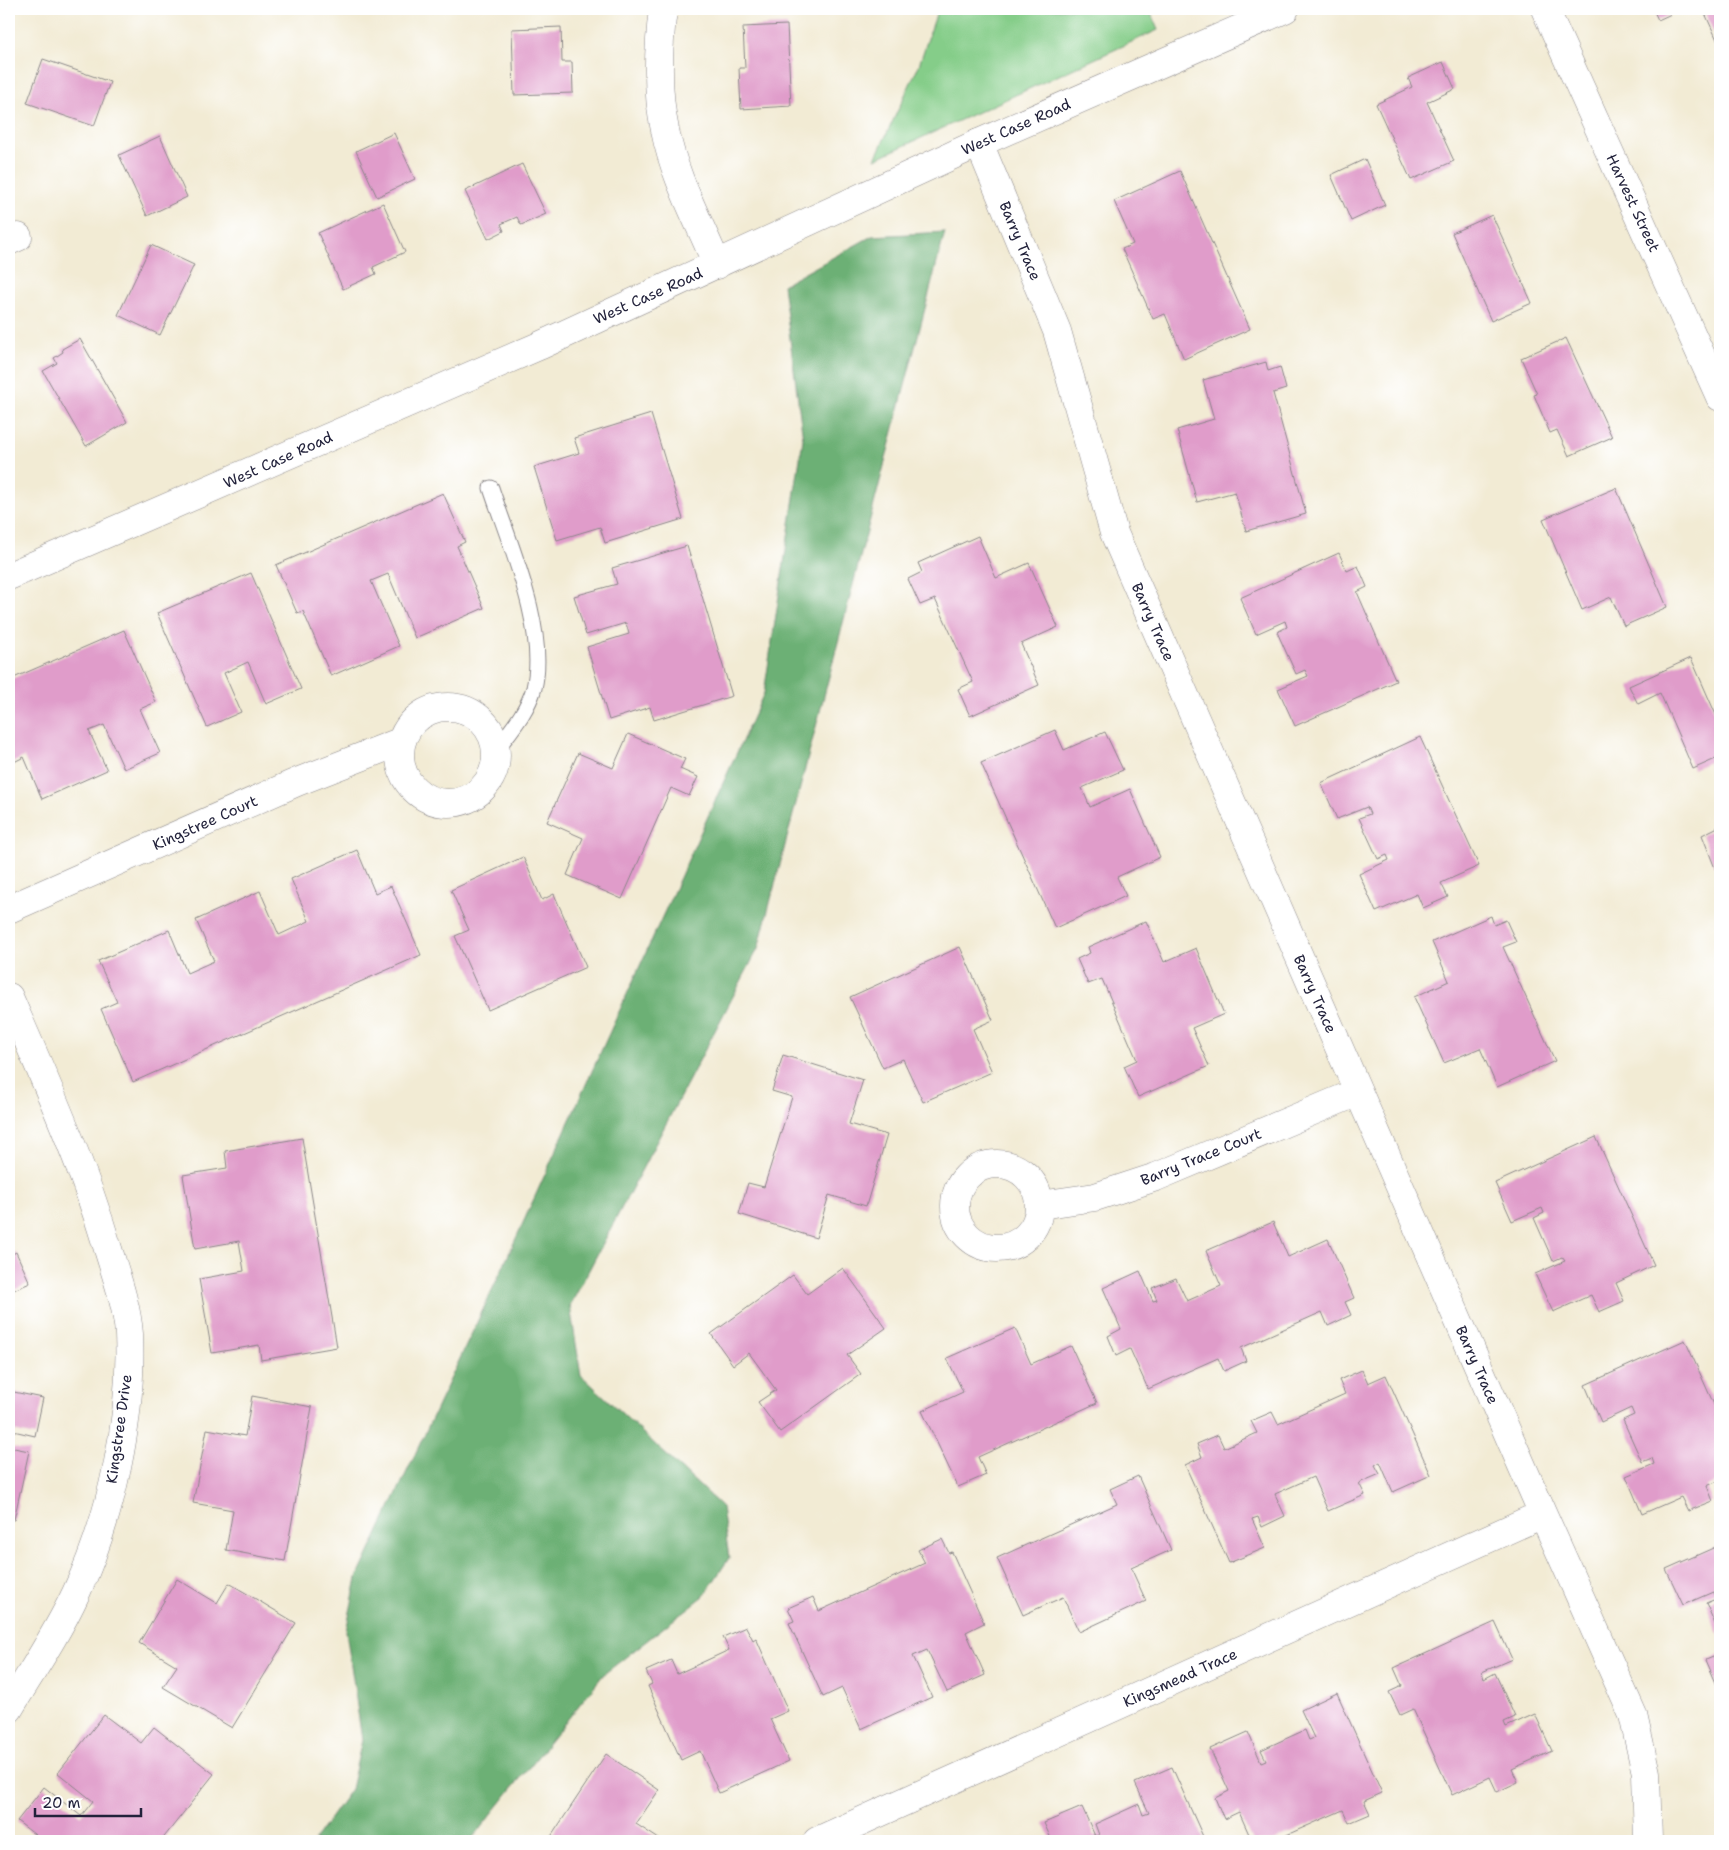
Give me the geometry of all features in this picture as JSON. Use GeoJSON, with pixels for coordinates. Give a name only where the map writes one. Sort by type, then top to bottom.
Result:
{"type":"FeatureCollection","features":[{"type":"Feature","properties":{"kind":"street"},"geometry":{"type":"LineString","coordinates":[[663,9],[659,55],[659,93],[665,131],[676,168],[717,265]]}},
{"type":"Feature","properties":{"kind":"street","name":"West Case Road"},"geometry":{"type":"LineString","coordinates":[[9,576],[539,346],[979,143],[1285,9]]}},
{"type":"Feature","properties":{"kind":"street","name":"Harvest Street"},"geometry":{"type":"LineString","coordinates":[[1544,9],[1720,397]]}},
{"type":"Feature","properties":{"kind":"street","name":"Barry Trace"},"geometry":{"type":"LineString","coordinates":[[979,143],[1057,331],[1114,533],[1542,1514],[1633,1715],[1646,1774],[1648,1841]]}},
{"type":"Feature","properties":{"kind":"street"},"geometry":{"type":"LineString","coordinates":[[453,707],[469,711],[482,720],[492,734],[496,750],[495,766],[489,780],[479,792],[466,800],[451,803],[436,801],[422,794],[410,784],[403,771],[400,756],[402,741],[410,726],[422,715],[436,708],[453,707]]}},
{"type":"Feature","properties":{"kind":"street","name":"Kingstree Court"},"geometry":{"type":"LineString","coordinates":[[9,909],[297,782],[402,741]]}},
{"type":"Feature","properties":{"kind":"street","name":"Kingstree Drive"},"geometry":{"type":"LineString","coordinates":[[9,997],[71,1138],[95,1203],[116,1276],[128,1332],[128,1393],[119,1449],[96,1546],[76,1593],[57,1630],[9,1709]]}},
{"type":"Feature","properties":{"kind":"street","name":"Barry Trace Court"},"geometry":{"type":"LineString","coordinates":[[1040,1205],[1095,1197],[1156,1177],[1358,1092]]}},
{"type":"Feature","properties":{"kind":"street","name":"Kingsmead Trace"},"geometry":{"type":"LineString","coordinates":[[817,1841],[1542,1514]]}},
{"type":"Feature","properties":{"kind":"lane"},"geometry":{"type":"LineString","coordinates":[[491,488],[527,598],[536,638],[537,662],[534,688],[524,713],[496,750]]}},
{"type":"Feature","properties":{"kind":"green space"},"geometry":{"type":"Polygon","coordinates":[[[938,9],[1149,9],[1158,30],[875,159],[919,65],[938,9]]]}},
{"type":"Feature","properties":{"kind":"green space"},"geometry":{"type":"Polygon","coordinates":[[[945,232],[758,949],[570,1306],[581,1375],[722,1507],[729,1558],[704,1596],[604,1674],[470,1841],[314,1841],[351,1789],[362,1740],[346,1631],[357,1578],[502,1269],[764,693],[803,439],[783,285],[872,236],[945,232]]]}},
{"type":"Feature","properties":{"kind":"building"},"geometry":{"type":"Polygon","coordinates":[[[1653,9],[1682,9],[1658,20],[1653,9]]]}},
{"type":"Feature","properties":{"kind":"building"},"geometry":{"type":"Polygon","coordinates":[[[1703,9],[1720,9],[1720,41],[1718,42],[1703,9]]]}},
{"type":"Feature","properties":{"kind":"building"},"geometry":{"type":"Polygon","coordinates":[[[787,25],[791,106],[741,109],[739,68],[745,68],[743,27],[787,25]]]}},
{"type":"Feature","properties":{"kind":"building"},"geometry":{"type":"Polygon","coordinates":[[[561,27],[562,62],[572,62],[573,93],[514,95],[512,29],[561,27]]]}},
{"type":"Feature","properties":{"kind":"building"},"geometry":{"type":"Polygon","coordinates":[[[43,59],[110,82],[94,126],[27,103],[43,59]]]}},
{"type":"Feature","properties":{"kind":"building"},"geometry":{"type":"Polygon","coordinates":[[[1443,62],[1455,89],[1427,102],[1454,161],[1411,180],[1376,104],[1412,87],[1408,78],[1443,62]]]}},
{"type":"Feature","properties":{"kind":"building"},"geometry":{"type":"Polygon","coordinates":[[[394,133],[415,179],[377,197],[356,151],[394,133]]]}},
{"type":"Feature","properties":{"kind":"building"},"geometry":{"type":"Polygon","coordinates":[[[160,136],[187,197],[147,216],[119,155],[160,136]]]}},
{"type":"Feature","properties":{"kind":"building"},"geometry":{"type":"Polygon","coordinates":[[[1365,159],[1385,205],[1351,221],[1331,175],[1365,159]]]}},
{"type":"Feature","properties":{"kind":"building"},"geometry":{"type":"Polygon","coordinates":[[[522,164],[546,214],[521,225],[517,217],[501,224],[504,231],[488,239],[465,191],[522,164]]]}},
{"type":"Feature","properties":{"kind":"building"},"geometry":{"type":"Polygon","coordinates":[[[1180,171],[1250,329],[1184,359],[1165,314],[1153,319],[1122,249],[1133,244],[1114,201],[1180,171]]]}},
{"type":"Feature","properties":{"kind":"building"},"geometry":{"type":"Polygon","coordinates":[[[383,203],[405,252],[373,267],[376,274],[343,289],[318,233],[383,203]]]}},
{"type":"Feature","properties":{"kind":"building"},"geometry":{"type":"Polygon","coordinates":[[[1492,215],[1532,303],[1491,321],[1452,233],[1492,215]]]}},
{"type":"Feature","properties":{"kind":"building"},"geometry":{"type":"Polygon","coordinates":[[[151,245],[194,265],[160,335],[118,315],[151,245]]]}},
{"type":"Feature","properties":{"kind":"building"},"geometry":{"type":"Polygon","coordinates":[[[1566,338],[1612,437],[1569,456],[1557,430],[1550,433],[1534,395],[1537,394],[1521,358],[1566,338]]]}},
{"type":"Feature","properties":{"kind":"building"},"geometry":{"type":"Polygon","coordinates":[[[80,339],[127,422],[86,446],[43,371],[57,363],[54,358],[63,352],[62,349],[80,339]]]}},
{"type":"Feature","properties":{"kind":"building"},"geometry":{"type":"Polygon","coordinates":[[[1266,362],[1268,371],[1280,367],[1286,389],[1273,393],[1306,514],[1246,531],[1235,492],[1197,502],[1177,430],[1214,419],[1203,380],[1266,362]]]}},
{"type":"Feature","properties":{"kind":"building"},"geometry":{"type":"Polygon","coordinates":[[[651,414],[683,519],[605,543],[600,527],[557,540],[534,467],[579,453],[574,438],[651,414]]]}},
{"type":"Feature","properties":{"kind":"building"},"geometry":{"type":"Polygon","coordinates":[[[1616,488],[1667,607],[1624,626],[1611,597],[1582,610],[1543,519],[1616,488]]]}},
{"type":"Feature","properties":{"kind":"building"},"geometry":{"type":"Polygon","coordinates":[[[443,493],[465,542],[457,546],[484,608],[415,638],[388,574],[371,581],[399,646],[331,676],[303,611],[297,613],[276,565],[443,493]]]}},
{"type":"Feature","properties":{"kind":"building"},"geometry":{"type":"Polygon","coordinates":[[[978,536],[996,578],[1029,563],[1058,627],[1021,644],[1039,685],[970,716],[958,689],[973,682],[935,599],[920,605],[908,579],[922,572],[918,563],[978,536]]]}},
{"type":"Feature","properties":{"kind":"building"},"geometry":{"type":"Polygon","coordinates":[[[687,546],[732,696],[654,720],[650,707],[609,720],[587,647],[629,634],[626,623],[586,635],[574,596],[617,584],[612,568],[687,546]]]}},
{"type":"Feature","properties":{"kind":"building"},"geometry":{"type":"Polygon","coordinates":[[[1339,553],[1347,571],[1358,566],[1367,587],[1357,592],[1396,681],[1295,726],[1278,689],[1308,676],[1305,670],[1296,674],[1277,632],[1287,627],[1285,621],[1256,634],[1240,598],[1339,553]]]}},
{"type":"Feature","properties":{"kind":"building"},"geometry":{"type":"Polygon","coordinates":[[[251,573],[301,689],[266,704],[248,662],[224,673],[241,712],[207,727],[157,613],[251,573]]]}},
{"type":"Feature","properties":{"kind":"building"},"geometry":{"type":"Polygon","coordinates":[[[124,630],[156,702],[140,709],[160,753],[124,769],[104,725],[89,731],[107,770],[42,799],[24,757],[10,764],[9,762],[9,680],[124,630]]]}},
{"type":"Feature","properties":{"kind":"building"},"geometry":{"type":"Polygon","coordinates":[[[1691,658],[1720,724],[1720,757],[1693,769],[1660,693],[1638,704],[1629,686],[1691,658]]]}},
{"type":"Feature","properties":{"kind":"building"},"geometry":{"type":"Polygon","coordinates":[[[1055,730],[1064,750],[1105,732],[1123,770],[1082,788],[1090,807],[1130,789],[1160,857],[1117,877],[1126,896],[1055,928],[981,763],[1055,730]]]}},
{"type":"Feature","properties":{"kind":"building"},"geometry":{"type":"Polygon","coordinates":[[[628,734],[685,759],[680,769],[698,777],[689,796],[671,788],[622,899],[567,875],[583,838],[547,822],[578,753],[613,768],[628,734]]]}},
{"type":"Feature","properties":{"kind":"building"},"geometry":{"type":"Polygon","coordinates":[[[1420,737],[1479,866],[1441,883],[1448,897],[1423,908],[1417,894],[1376,912],[1359,874],[1389,860],[1387,855],[1378,859],[1359,818],[1370,814],[1367,807],[1337,819],[1321,783],[1420,737]]]}},
{"type":"Feature","properties":{"kind":"building"},"geometry":{"type":"Polygon","coordinates":[[[1720,826],[1720,881],[1702,835],[1720,826]]]}},
{"type":"Feature","properties":{"kind":"building"},"geometry":{"type":"Polygon","coordinates":[[[357,850],[375,893],[391,886],[421,955],[133,1082],[101,1009],[117,1002],[98,961],[169,930],[187,973],[214,961],[196,920],[260,891],[279,935],[309,921],[291,879],[357,850]]]}},
{"type":"Feature","properties":{"kind":"building"},"geometry":{"type":"Polygon","coordinates":[[[523,857],[542,900],[554,894],[586,967],[488,1010],[455,936],[469,930],[451,890],[523,857]]]}},
{"type":"Feature","properties":{"kind":"building"},"geometry":{"type":"Polygon","coordinates":[[[1491,916],[1494,925],[1506,920],[1516,942],[1503,947],[1555,1061],[1497,1087],[1480,1048],[1444,1063],[1414,997],[1449,981],[1432,942],[1491,916]]]}},
{"type":"Feature","properties":{"kind":"building"},"geometry":{"type":"Polygon","coordinates":[[[1146,921],[1164,962],[1196,948],[1224,1014],[1192,1028],[1209,1066],[1138,1097],[1124,1066],[1137,1060],[1102,979],[1088,984],[1077,959],[1090,953],[1088,947],[1146,921]]]}},
{"type":"Feature","properties":{"kind":"building"},"geometry":{"type":"Polygon","coordinates":[[[960,947],[993,1020],[973,1029],[992,1072],[923,1102],[903,1059],[883,1068],[850,997],[960,947]]]}},
{"type":"Feature","properties":{"kind":"building"},"geometry":{"type":"Polygon","coordinates":[[[783,1055],[863,1080],[849,1124],[887,1135],[866,1206],[829,1195],[816,1238],[739,1214],[748,1183],[764,1187],[792,1097],[772,1091],[783,1055]]]}},
{"type":"Feature","properties":{"kind":"building"},"geometry":{"type":"Polygon","coordinates":[[[1596,1137],[1654,1265],[1616,1283],[1624,1301],[1599,1312],[1591,1295],[1553,1312],[1535,1274],[1565,1261],[1562,1257],[1553,1261],[1534,1218],[1544,1213],[1542,1208],[1512,1221],[1495,1183],[1596,1137]]]}},
{"type":"Feature","properties":{"kind":"building"},"geometry":{"type":"Polygon","coordinates":[[[302,1138],[337,1347],[261,1360],[259,1345],[212,1353],[199,1279],[244,1271],[239,1241],[195,1249],[183,1175],[227,1168],[225,1151],[302,1138]]]}},
{"type":"Feature","properties":{"kind":"building"},"geometry":{"type":"Polygon","coordinates":[[[1273,1222],[1288,1257],[1328,1239],[1354,1298],[1345,1302],[1351,1315],[1328,1326],[1322,1312],[1241,1348],[1246,1361],[1224,1371],[1218,1358],[1148,1389],[1130,1349],[1116,1356],[1108,1336],[1121,1329],[1103,1288],[1140,1271],[1153,1301],[1157,1300],[1152,1288],[1176,1278],[1187,1301],[1221,1286],[1206,1251],[1273,1222]]]}},
{"type":"Feature","properties":{"kind":"building"},"geometry":{"type":"Polygon","coordinates":[[[16,1252],[30,1283],[9,1292],[9,1256],[16,1252]]]}},
{"type":"Feature","properties":{"kind":"building"},"geometry":{"type":"Polygon","coordinates":[[[843,1268],[886,1328],[847,1355],[861,1374],[780,1432],[758,1402],[776,1390],[749,1353],[733,1365],[711,1334],[793,1275],[807,1294],[843,1268]]]}},
{"type":"Feature","properties":{"kind":"building"},"geometry":{"type":"Polygon","coordinates":[[[1015,1328],[1031,1364],[1071,1346],[1097,1403],[978,1457],[986,1475],[958,1487],[922,1411],[963,1392],[947,1358],[1015,1328]]]}},
{"type":"Feature","properties":{"kind":"building"},"geometry":{"type":"Polygon","coordinates":[[[1685,1340],[1720,1418],[1720,1480],[1707,1486],[1713,1501],[1688,1511],[1681,1497],[1642,1514],[1626,1476],[1654,1464],[1652,1458],[1642,1462],[1623,1420],[1634,1415],[1631,1408],[1601,1422],[1585,1385],[1685,1340]]]}},
{"type":"Feature","properties":{"kind":"building"},"geometry":{"type":"Polygon","coordinates":[[[1362,1370],[1368,1383],[1386,1375],[1431,1475],[1393,1492],[1380,1462],[1375,1465],[1380,1474],[1359,1483],[1365,1495],[1328,1511],[1313,1477],[1275,1494],[1285,1516],[1262,1527],[1258,1517],[1252,1519],[1265,1548],[1229,1563],[1185,1465],[1202,1457],[1197,1444],[1218,1435],[1224,1448],[1257,1433],[1251,1421],[1272,1412],[1278,1424],[1345,1394],[1339,1380],[1362,1370]]]}},
{"type":"Feature","properties":{"kind":"building"},"geometry":{"type":"Polygon","coordinates":[[[9,1391],[43,1398],[35,1436],[9,1430],[9,1391]]]}},
{"type":"Feature","properties":{"kind":"building"},"geometry":{"type":"Polygon","coordinates":[[[252,1396],[312,1407],[285,1561],[226,1550],[233,1510],[193,1503],[207,1429],[245,1436],[252,1396]]]}},
{"type":"Feature","properties":{"kind":"building"},"geometry":{"type":"Polygon","coordinates":[[[9,1447],[29,1451],[14,1520],[9,1519],[9,1447]]]}},
{"type":"Feature","properties":{"kind":"building"},"geometry":{"type":"Polygon","coordinates":[[[1138,1476],[1171,1550],[1131,1568],[1146,1601],[1079,1632],[1063,1597],[1023,1615],[997,1558],[1117,1504],[1110,1489],[1138,1476]]]}},
{"type":"Feature","properties":{"kind":"building"},"geometry":{"type":"Polygon","coordinates":[[[942,1539],[949,1553],[952,1552],[984,1623],[966,1632],[985,1675],[947,1692],[927,1650],[913,1656],[932,1697],[861,1729],[842,1688],[823,1697],[789,1623],[794,1621],[788,1608],[813,1597],[819,1611],[925,1563],[918,1550],[942,1539]]]}},
{"type":"Feature","properties":{"kind":"building"},"geometry":{"type":"Polygon","coordinates":[[[1720,1545],[1720,1636],[1706,1603],[1716,1599],[1713,1592],[1683,1605],[1666,1569],[1720,1545]]]}},
{"type":"Feature","properties":{"kind":"building"},"geometry":{"type":"Polygon","coordinates":[[[177,1579],[217,1603],[229,1583],[296,1623],[232,1728],[163,1687],[177,1666],[139,1643],[177,1579]]]}},
{"type":"Feature","properties":{"kind":"building"},"geometry":{"type":"Polygon","coordinates":[[[1495,1622],[1512,1659],[1482,1672],[1484,1679],[1495,1673],[1515,1717],[1504,1722],[1506,1727],[1535,1714],[1552,1751],[1512,1769],[1518,1782],[1497,1792],[1490,1777],[1452,1795],[1413,1709],[1400,1715],[1389,1692],[1402,1686],[1394,1668],[1495,1622]]]}},
{"type":"Feature","properties":{"kind":"building"},"geometry":{"type":"Polygon","coordinates":[[[746,1627],[753,1640],[756,1638],[788,1711],[770,1719],[789,1761],[719,1793],[700,1751],[681,1760],[648,1686],[652,1684],[646,1671],[671,1660],[677,1674],[729,1650],[723,1637],[746,1627]]]}},
{"type":"Feature","properties":{"kind":"building"},"geometry":{"type":"Polygon","coordinates":[[[1720,1654],[1720,1692],[1706,1660],[1720,1654]]]}},
{"type":"Feature","properties":{"kind":"building"},"geometry":{"type":"Polygon","coordinates":[[[1337,1693],[1382,1793],[1364,1801],[1370,1814],[1349,1823],[1343,1810],[1273,1841],[1252,1841],[1239,1812],[1224,1819],[1215,1798],[1229,1791],[1210,1749],[1248,1732],[1261,1762],[1266,1760],[1261,1750],[1305,1730],[1309,1740],[1314,1738],[1301,1710],[1337,1693]]]}},
{"type":"Feature","properties":{"kind":"building"},"geometry":{"type":"Polygon","coordinates":[[[104,1715],[141,1743],[154,1727],[214,1774],[161,1841],[43,1841],[17,1821],[44,1787],[81,1816],[93,1801],[58,1773],[104,1715]]]}},
{"type":"Feature","properties":{"kind":"building"},"geometry":{"type":"Polygon","coordinates":[[[606,1754],[659,1790],[636,1824],[662,1841],[548,1841],[606,1754]]]}},
{"type":"Feature","properties":{"kind":"building"},"geometry":{"type":"Polygon","coordinates":[[[1172,1767],[1205,1841],[1052,1841],[1044,1823],[1082,1807],[1095,1836],[1099,1835],[1095,1824],[1139,1804],[1143,1815],[1149,1813],[1135,1783],[1172,1767]]]}}]}
